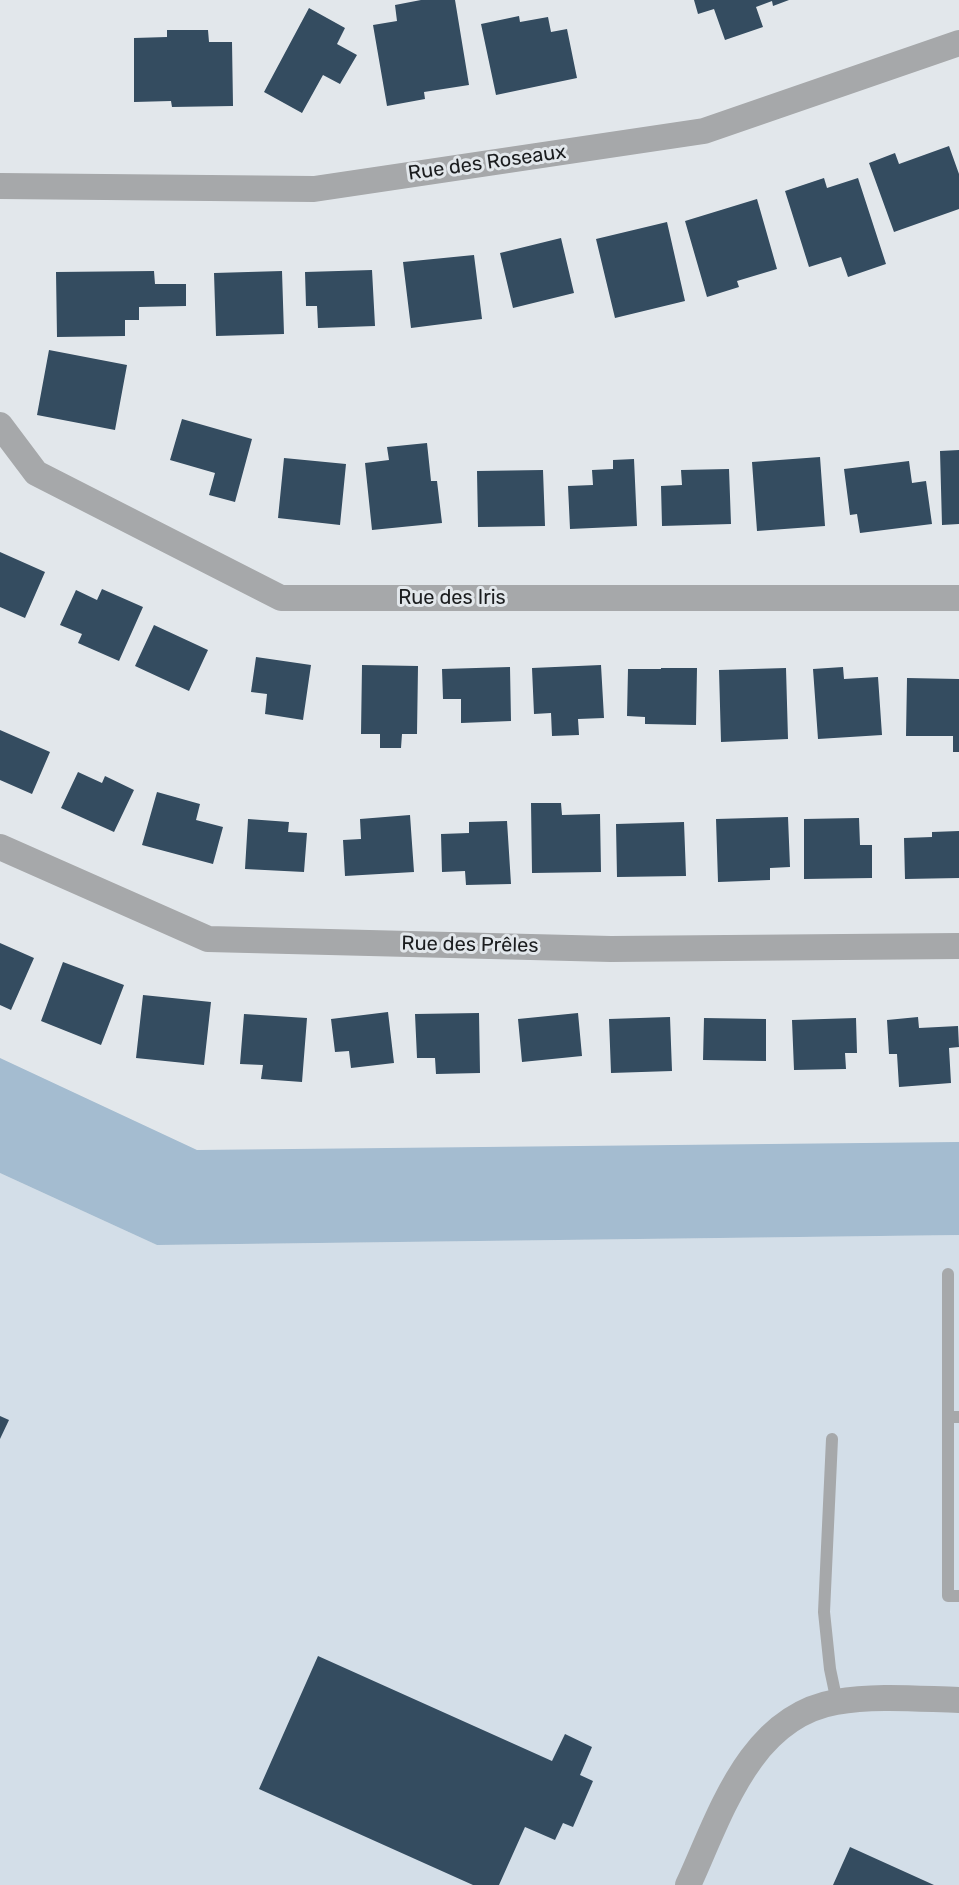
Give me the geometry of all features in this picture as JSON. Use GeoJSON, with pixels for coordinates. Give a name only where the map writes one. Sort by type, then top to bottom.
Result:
{"type":"FeatureCollection","features":[{"type":"Feature","properties":{"kind":"street","name":"Rue des Roseaux"},"geometry":{"type":"LineString","coordinates":[[0,186],[314,189],[704,131],[959,43]]}},
{"type":"Feature","properties":{"kind":"street","name":"Rue des Iris"},"geometry":{"type":"LineString","coordinates":[[0,424],[36,473],[281,598],[959,598]]}},
{"type":"Feature","properties":{"kind":"street","name":"Rue des Prêles"},"geometry":{"type":"LineString","coordinates":[[0,847],[208,939],[611,949],[959,946]]}},
{"type":"Feature","properties":{"kind":"street"},"geometry":{"type":"LineString","coordinates":[[688,1885],[734,1784],[748,1762],[762,1744],[794,1719],[815,1707],[837,1702],[882,1699],[959,1700]]}},
{"type":"Feature","properties":{"kind":"lane"},"geometry":{"type":"LineString","coordinates":[[948,1274],[954,1417],[954,1527],[948,1596],[959,1596]]}},
{"type":"Feature","properties":{"kind":"lane"},"geometry":{"type":"LineString","coordinates":[[831,1438],[824,1612],[830,1669],[837,1702]]}},
{"type":"Feature","properties":{"kind":"shaded area"},"geometry":{"type":"Polygon","coordinates":[[[0,1058],[197,1150],[959,1142],[959,1235],[157,1245],[0,1173],[0,1058]]]}},
{"type":"Feature","properties":{"kind":"shaded area"},"geometry":{"type":"Polygon","coordinates":[[[0,1173],[157,1245],[959,1235],[959,1885],[0,1885],[0,1173]]]}},
{"type":"Feature","properties":{"kind":"building"},"geometry":{"type":"Polygon","coordinates":[[[421,0],[455,0],[469,85],[424,92],[425,99],[387,106],[373,25],[397,21],[395,5],[421,0]]]}},
{"type":"Feature","properties":{"kind":"building"},"geometry":{"type":"Polygon","coordinates":[[[694,0],[789,0],[773,6],[772,1],[756,7],[763,27],[725,40],[714,9],[698,14],[694,0]]]}},
{"type":"Feature","properties":{"kind":"building"},"geometry":{"type":"Polygon","coordinates":[[[309,8],[345,28],[337,44],[357,55],[340,84],[323,75],[302,113],[264,92],[309,8]]]}},
{"type":"Feature","properties":{"kind":"building"},"geometry":{"type":"Polygon","coordinates":[[[519,16],[520,22],[548,17],[551,32],[567,29],[577,78],[496,95],[481,24],[519,16]]]}},
{"type":"Feature","properties":{"kind":"building"},"geometry":{"type":"Polygon","coordinates":[[[167,30],[208,30],[209,42],[232,42],[233,106],[172,107],[171,101],[134,102],[134,38],[167,37],[167,30]]]}},
{"type":"Feature","properties":{"kind":"building"},"geometry":{"type":"Polygon","coordinates":[[[949,146],[959,174],[959,209],[894,232],[869,163],[895,153],[899,164],[949,146]]]}},
{"type":"Feature","properties":{"kind":"building"},"geometry":{"type":"Polygon","coordinates":[[[824,178],[827,188],[858,178],[886,264],[848,277],[841,257],[809,267],[785,191],[824,178]]]}},
{"type":"Feature","properties":{"kind":"building"},"geometry":{"type":"Polygon","coordinates":[[[757,199],[777,269],[737,281],[739,287],[707,297],[685,221],[757,199]]]}},
{"type":"Feature","properties":{"kind":"building"},"geometry":{"type":"Polygon","coordinates":[[[667,222],[685,301],[615,318],[596,239],[667,222]]]}},
{"type":"Feature","properties":{"kind":"building"},"geometry":{"type":"Polygon","coordinates":[[[561,238],[574,293],[513,308],[500,253],[561,238]]]}},
{"type":"Feature","properties":{"kind":"building"},"geometry":{"type":"Polygon","coordinates":[[[474,255],[482,319],[411,328],[403,262],[474,255]]]}},
{"type":"Feature","properties":{"kind":"building"},"geometry":{"type":"Polygon","coordinates":[[[372,270],[375,326],[318,328],[317,306],[306,306],[305,272],[372,270]]]}},
{"type":"Feature","properties":{"kind":"building"},"geometry":{"type":"Polygon","coordinates":[[[154,271],[155,284],[186,284],[186,306],[139,307],[139,320],[125,320],[125,336],[57,337],[56,272],[154,271]]]}},
{"type":"Feature","properties":{"kind":"building"},"geometry":{"type":"Polygon","coordinates":[[[282,271],[284,334],[216,336],[214,273],[282,271]]]}},
{"type":"Feature","properties":{"kind":"building"},"geometry":{"type":"Polygon","coordinates":[[[49,350],[127,365],[115,430],[37,415],[49,350]]]}},
{"type":"Feature","properties":{"kind":"building"},"geometry":{"type":"Polygon","coordinates":[[[182,419],[252,439],[235,502],[209,495],[215,473],[170,460],[182,419]]]}},
{"type":"Feature","properties":{"kind":"building"},"geometry":{"type":"Polygon","coordinates":[[[427,443],[431,481],[437,481],[442,523],[372,530],[365,463],[389,460],[387,447],[427,443]]]}},
{"type":"Feature","properties":{"kind":"building"},"geometry":{"type":"Polygon","coordinates":[[[959,450],[959,524],[942,525],[940,451],[959,450]]]}},
{"type":"Feature","properties":{"kind":"building"},"geometry":{"type":"Polygon","coordinates":[[[820,457],[825,526],[757,531],[752,462],[820,457]]]}},
{"type":"Feature","properties":{"kind":"building"},"geometry":{"type":"Polygon","coordinates":[[[284,458],[346,464],[340,525],[278,518],[284,458]]]}},
{"type":"Feature","properties":{"kind":"building"},"geometry":{"type":"Polygon","coordinates":[[[634,459],[637,526],[570,529],[568,486],[593,485],[592,470],[613,469],[613,460],[634,459]]]}},
{"type":"Feature","properties":{"kind":"building"},"geometry":{"type":"Polygon","coordinates":[[[909,461],[912,483],[926,481],[932,524],[860,533],[857,514],[850,515],[844,469],[909,461]]]}},
{"type":"Feature","properties":{"kind":"building"},"geometry":{"type":"Polygon","coordinates":[[[729,469],[731,524],[662,526],[661,486],[682,485],[681,470],[729,469]]]}},
{"type":"Feature","properties":{"kind":"building"},"geometry":{"type":"Polygon","coordinates":[[[543,470],[545,526],[478,527],[477,471],[543,470]]]}},
{"type":"Feature","properties":{"kind":"building"},"geometry":{"type":"Polygon","coordinates":[[[0,552],[45,572],[25,618],[0,607],[0,552]]]}},
{"type":"Feature","properties":{"kind":"building"},"geometry":{"type":"Polygon","coordinates":[[[102,589],[143,607],[119,661],[78,643],[82,634],[60,625],[76,590],[97,600],[102,589]]]}},
{"type":"Feature","properties":{"kind":"building"},"geometry":{"type":"Polygon","coordinates":[[[154,625],[208,650],[189,691],[135,666],[154,625]]]}},
{"type":"Feature","properties":{"kind":"building"},"geometry":{"type":"Polygon","coordinates":[[[256,657],[311,665],[303,720],[265,714],[267,694],[251,692],[256,657]]]}},
{"type":"Feature","properties":{"kind":"building"},"geometry":{"type":"Polygon","coordinates":[[[362,665],[418,666],[417,734],[402,734],[401,748],[380,748],[380,734],[361,734],[362,665]]]}},
{"type":"Feature","properties":{"kind":"building"},"geometry":{"type":"Polygon","coordinates":[[[601,665],[604,718],[578,719],[579,735],[552,736],[551,713],[534,714],[532,668],[601,665]]]}},
{"type":"Feature","properties":{"kind":"building"},"geometry":{"type":"Polygon","coordinates":[[[510,667],[511,721],[461,723],[461,699],[443,699],[442,669],[510,667]]]}},
{"type":"Feature","properties":{"kind":"building"},"geometry":{"type":"Polygon","coordinates":[[[843,667],[844,679],[878,677],[882,735],[818,739],[813,669],[843,667]]]}},
{"type":"Feature","properties":{"kind":"building"},"geometry":{"type":"Polygon","coordinates":[[[697,668],[696,725],[645,724],[645,717],[627,716],[628,669],[697,668]]]}},
{"type":"Feature","properties":{"kind":"building"},"geometry":{"type":"Polygon","coordinates":[[[786,668],[788,739],[721,742],[719,670],[786,668]]]}},
{"type":"Feature","properties":{"kind":"building"},"geometry":{"type":"Polygon","coordinates":[[[907,678],[959,679],[959,752],[953,752],[953,736],[906,736],[907,678]]]}},
{"type":"Feature","properties":{"kind":"building"},"geometry":{"type":"Polygon","coordinates":[[[0,730],[50,752],[32,794],[0,780],[0,730]]]}},
{"type":"Feature","properties":{"kind":"building"},"geometry":{"type":"Polygon","coordinates":[[[78,772],[102,783],[105,776],[134,790],[114,832],[61,808],[78,772]]]}},
{"type":"Feature","properties":{"kind":"building"},"geometry":{"type":"Polygon","coordinates":[[[157,792],[200,804],[196,820],[223,827],[213,864],[142,845],[157,792]]]}},
{"type":"Feature","properties":{"kind":"building"},"geometry":{"type":"Polygon","coordinates":[[[531,803],[561,803],[562,815],[600,814],[601,872],[532,873],[531,803]]]}},
{"type":"Feature","properties":{"kind":"building"},"geometry":{"type":"Polygon","coordinates":[[[410,815],[414,872],[345,876],[343,840],[361,839],[360,819],[410,815]]]}},
{"type":"Feature","properties":{"kind":"building"},"geometry":{"type":"Polygon","coordinates":[[[788,817],[790,867],[770,868],[770,880],[718,882],[716,819],[788,817]]]}},
{"type":"Feature","properties":{"kind":"building"},"geometry":{"type":"Polygon","coordinates":[[[859,818],[860,845],[872,845],[872,878],[804,879],[804,819],[859,818]]]}},
{"type":"Feature","properties":{"kind":"building"},"geometry":{"type":"Polygon","coordinates":[[[248,819],[289,822],[288,832],[307,833],[304,872],[245,869],[248,819]]]}},
{"type":"Feature","properties":{"kind":"building"},"geometry":{"type":"Polygon","coordinates":[[[507,821],[511,884],[466,885],[465,871],[442,872],[441,834],[469,833],[469,822],[507,821]]]}},
{"type":"Feature","properties":{"kind":"building"},"geometry":{"type":"Polygon","coordinates":[[[684,822],[686,876],[617,877],[616,824],[684,822]]]}},
{"type":"Feature","properties":{"kind":"building"},"geometry":{"type":"Polygon","coordinates":[[[959,831],[959,878],[905,879],[904,838],[932,837],[932,832],[959,831]]]}},
{"type":"Feature","properties":{"kind":"building"},"geometry":{"type":"Polygon","coordinates":[[[0,943],[34,958],[11,1010],[0,1005],[0,943]]]}},
{"type":"Feature","properties":{"kind":"building"},"geometry":{"type":"Polygon","coordinates":[[[63,962],[124,985],[101,1045],[41,1021],[63,962]]]}},
{"type":"Feature","properties":{"kind":"building"},"geometry":{"type":"Polygon","coordinates":[[[143,995],[211,1002],[204,1065],[136,1058],[143,995]]]}},
{"type":"Feature","properties":{"kind":"building"},"geometry":{"type":"Polygon","coordinates":[[[388,1012],[394,1063],[351,1068],[349,1051],[335,1052],[331,1019],[388,1012]]]}},
{"type":"Feature","properties":{"kind":"building"},"geometry":{"type":"Polygon","coordinates":[[[479,1013],[480,1073],[436,1074],[435,1058],[417,1058],[415,1014],[479,1013]]]}},
{"type":"Feature","properties":{"kind":"building"},"geometry":{"type":"Polygon","coordinates":[[[578,1013],[582,1056],[522,1062],[518,1019],[578,1013]]]}},
{"type":"Feature","properties":{"kind":"building"},"geometry":{"type":"Polygon","coordinates":[[[244,1014],[307,1018],[302,1082],[261,1079],[263,1065],[240,1064],[244,1014]]]}},
{"type":"Feature","properties":{"kind":"building"},"geometry":{"type":"Polygon","coordinates":[[[670,1017],[672,1071],[611,1073],[609,1019],[670,1017]]]}},
{"type":"Feature","properties":{"kind":"building"},"geometry":{"type":"Polygon","coordinates":[[[918,1017],[919,1028],[958,1026],[959,1047],[949,1048],[951,1083],[899,1087],[897,1054],[889,1054],[887,1020],[918,1017]]]}},
{"type":"Feature","properties":{"kind":"building"},"geometry":{"type":"Polygon","coordinates":[[[704,1018],[766,1019],[766,1061],[703,1060],[704,1018]]]}},
{"type":"Feature","properties":{"kind":"building"},"geometry":{"type":"Polygon","coordinates":[[[856,1018],[857,1053],[845,1053],[846,1069],[794,1070],[792,1020],[856,1018]]]}},
{"type":"Feature","properties":{"kind":"building"},"geometry":{"type":"Polygon","coordinates":[[[0,1416],[9,1420],[0,1439],[0,1416]]]}},
{"type":"Feature","properties":{"kind":"building"},"geometry":{"type":"Polygon","coordinates":[[[318,1656],[552,1761],[565,1734],[592,1747],[580,1775],[593,1781],[573,1827],[563,1823],[555,1840],[525,1827],[499,1885],[473,1885],[259,1789],[318,1656]]]}},
{"type":"Feature","properties":{"kind":"building"},"geometry":{"type":"Polygon","coordinates":[[[850,1847],[934,1885],[833,1885],[850,1847]]]}}]}
